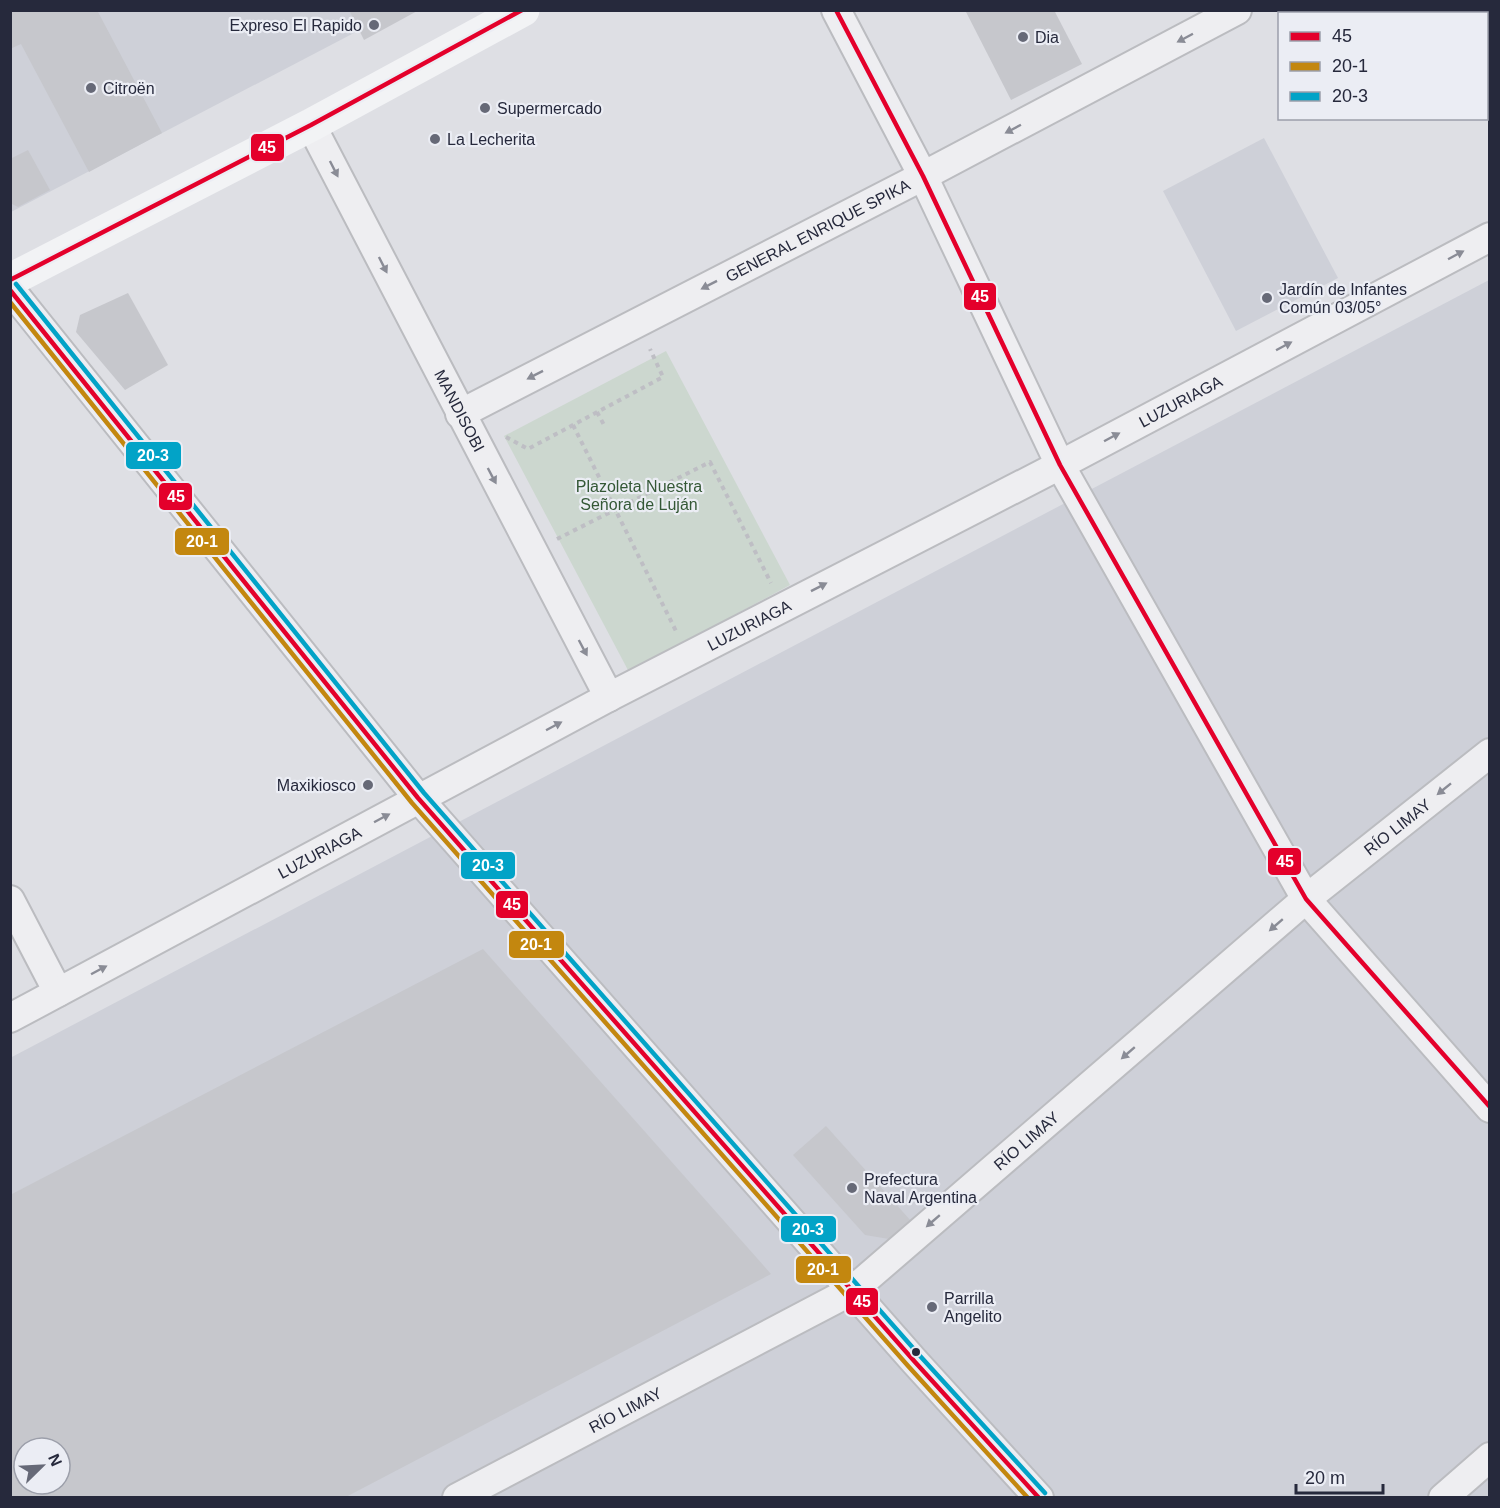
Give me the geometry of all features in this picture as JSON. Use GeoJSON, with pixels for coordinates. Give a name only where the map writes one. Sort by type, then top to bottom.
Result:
{"type":"FeatureCollection","features":[{"type":"Feature","properties":{"kind":"main road"},"geometry":{"type":"LineString","coordinates":[[10,280],[311,124],[522,10]]}},
{"type":"Feature","properties":{"kind":"street"},"geometry":{"type":"LineString","coordinates":[[836,10],[923,176],[1060,465],[1306,899],[1490,1108]]}},
{"type":"Feature","properties":{"kind":"street","name":"GENERAL ENRIQUE SPIKA"},"geometry":{"type":"LineString","coordinates":[[460,414],[923,176],[1223,14]]}},
{"type":"Feature","properties":{"kind":"street","name":"MANDISOBI"},"geometry":{"type":"LineString","coordinates":[[311,124],[609,697]]}},
{"type":"Feature","properties":{"kind":"street","name":"LUZURIAGA"},"geometry":{"type":"LineString","coordinates":[[10,1018],[783,605],[1060,465],[1490,237]]}},
{"type":"Feature","properties":{"kind":"street"},"geometry":{"type":"LineString","coordinates":[[10,289],[418,798],[915,1362],[1039,1497]]}},
{"type":"Feature","properties":{"kind":"street","name":"RÍO LIMAY"},"geometry":{"type":"LineString","coordinates":[[457,1497],[853,1290],[1306,899],[1490,753]]}},
{"type":"Feature","properties":{"kind":"street"},"geometry":{"type":"LineString","coordinates":[[10,900],[58,992]]}},
{"type":"Feature","properties":{"kind":"street"},"geometry":{"type":"LineString","coordinates":[[1443,1497],[1490,1457]]}},
{"type":"Feature","properties":{"kind":"path"},"geometry":{"type":"LineString","coordinates":[[504,436],[528,449],[663,377],[636,323]]}},
{"type":"Feature","properties":{"kind":"path"},"geometry":{"type":"LineString","coordinates":[[597,412],[604,425]]}},
{"type":"Feature","properties":{"kind":"path"},"geometry":{"type":"LineString","coordinates":[[573,425],[689,655]]}},
{"type":"Feature","properties":{"kind":"path"},"geometry":{"type":"LineString","coordinates":[[532,551],[710,462],[783,605]]}},
{"type":"Feature","properties":{"kind":"shaded area"},"geometry":{"type":"Polygon","coordinates":[[[11,11],[396,11],[11,212],[11,11]]]}},
{"type":"Feature","properties":{"kind":"shaded area"},"geometry":{"type":"Polygon","coordinates":[[[1264,138],[1338,278],[1236,331],[1163,191],[1264,138]]]}},
{"type":"Feature","properties":{"kind":"shaded area"},"geometry":{"type":"Polygon","coordinates":[[[1489,280],[1489,1497],[11,1497],[10,1058],[1489,280]]]}},
{"type":"Feature","properties":{"kind":"green space","name":"Plazoleta Nuestra Señora de Luján"},"geometry":{"type":"Polygon","coordinates":[[[666,351],[790,585],[629,672],[504,436],[666,351]]]}},
{"type":"Feature","properties":{"kind":"building","name":"Citroën"},"geometry":{"type":"Polygon","coordinates":[[[10,10],[97,10],[162,133],[89,172],[21,44],[10,49],[10,10]]]}},
{"type":"Feature","properties":{"kind":"building","name":"Expreso El Rapido"},"geometry":{"type":"Polygon","coordinates":[[[349,10],[419,10],[364,40],[349,10]]]}},
{"type":"Feature","properties":{"kind":"building","name":"Dia"},"geometry":{"type":"Polygon","coordinates":[[[965,10],[1054,10],[1082,64],[1011,100],[965,10]]]}},
{"type":"Feature","properties":{"kind":"building"},"geometry":{"type":"Polygon","coordinates":[[[28,150],[50,190],[18,207],[10,203],[10,159],[28,150]]]}},
{"type":"Feature","properties":{"kind":"building"},"geometry":{"type":"Polygon","coordinates":[[[128,293],[168,365],[125,390],[76,332],[80,315],[128,293]]]}},
{"type":"Feature","properties":{"kind":"building"},"geometry":{"type":"Polygon","coordinates":[[[483,949],[771,1274],[344,1498],[10,1498],[10,1195],[483,949]]]}},
{"type":"Feature","properties":{"kind":"building","name":"Prefectura Naval Argentina"},"geometry":{"type":"Polygon","coordinates":[[[826,1126],[911,1221],[889,1239],[865,1235],[793,1155],[826,1126]]]}},
{"type":"Feature","properties":{"kind":"transit line","name":"45"},"geometry":{"type":"LineString","coordinates":[[10,280],[311,125],[522,10]]}},
{"type":"Feature","properties":{"kind":"transit line","name":"45"},"geometry":{"type":"LineString","coordinates":[[836,10],[923,176],[1060,465],[1306,899],[1490,1107]]}},
{"type":"Feature","properties":{"kind":"transit line","name":"20-3"},"geometry":{"type":"LineString","coordinates":[[16,284],[424,793],[921,1357],[1045,1493]]}},
{"type":"Feature","properties":{"kind":"transit line","name":"45"},"geometry":{"type":"LineString","coordinates":[[10,290],[418,798],[915,1362],[1039,1498]]}},
{"type":"Feature","properties":{"kind":"transit line","name":"20-1"},"geometry":{"type":"LineString","coordinates":[[10,302],[412,803],[909,1367],[1028,1498]]}},
{"type":"Feature","properties":{"kind":"place","name":"Expreso El Rapido"},"geometry":{"type":"Point","coordinates":[374,25]}},
{"type":"Feature","properties":{"kind":"place","name":"Dia"},"geometry":{"type":"Point","coordinates":[1023,37]}},
{"type":"Feature","properties":{"kind":"place","name":"Citroën"},"geometry":{"type":"Point","coordinates":[91,88]}},
{"type":"Feature","properties":{"kind":"place","name":"Supermercado"},"geometry":{"type":"Point","coordinates":[485,108]}},
{"type":"Feature","properties":{"kind":"place","name":"La Lecherita"},"geometry":{"type":"Point","coordinates":[435,139]}},
{"type":"Feature","properties":{"kind":"place","name":"Jardín de Infantes Común 03/05°"},"geometry":{"type":"Point","coordinates":[1267,298]}},
{"type":"Feature","properties":{"kind":"place","name":"Maxikiosco"},"geometry":{"type":"Point","coordinates":[368,785]}},
{"type":"Feature","properties":{"kind":"place","name":"Prefectura Naval Argentina"},"geometry":{"type":"Point","coordinates":[852,1188]}},
{"type":"Feature","properties":{"kind":"place","name":"Parrilla Angelito"},"geometry":{"type":"Point","coordinates":[932,1307]}}]}
